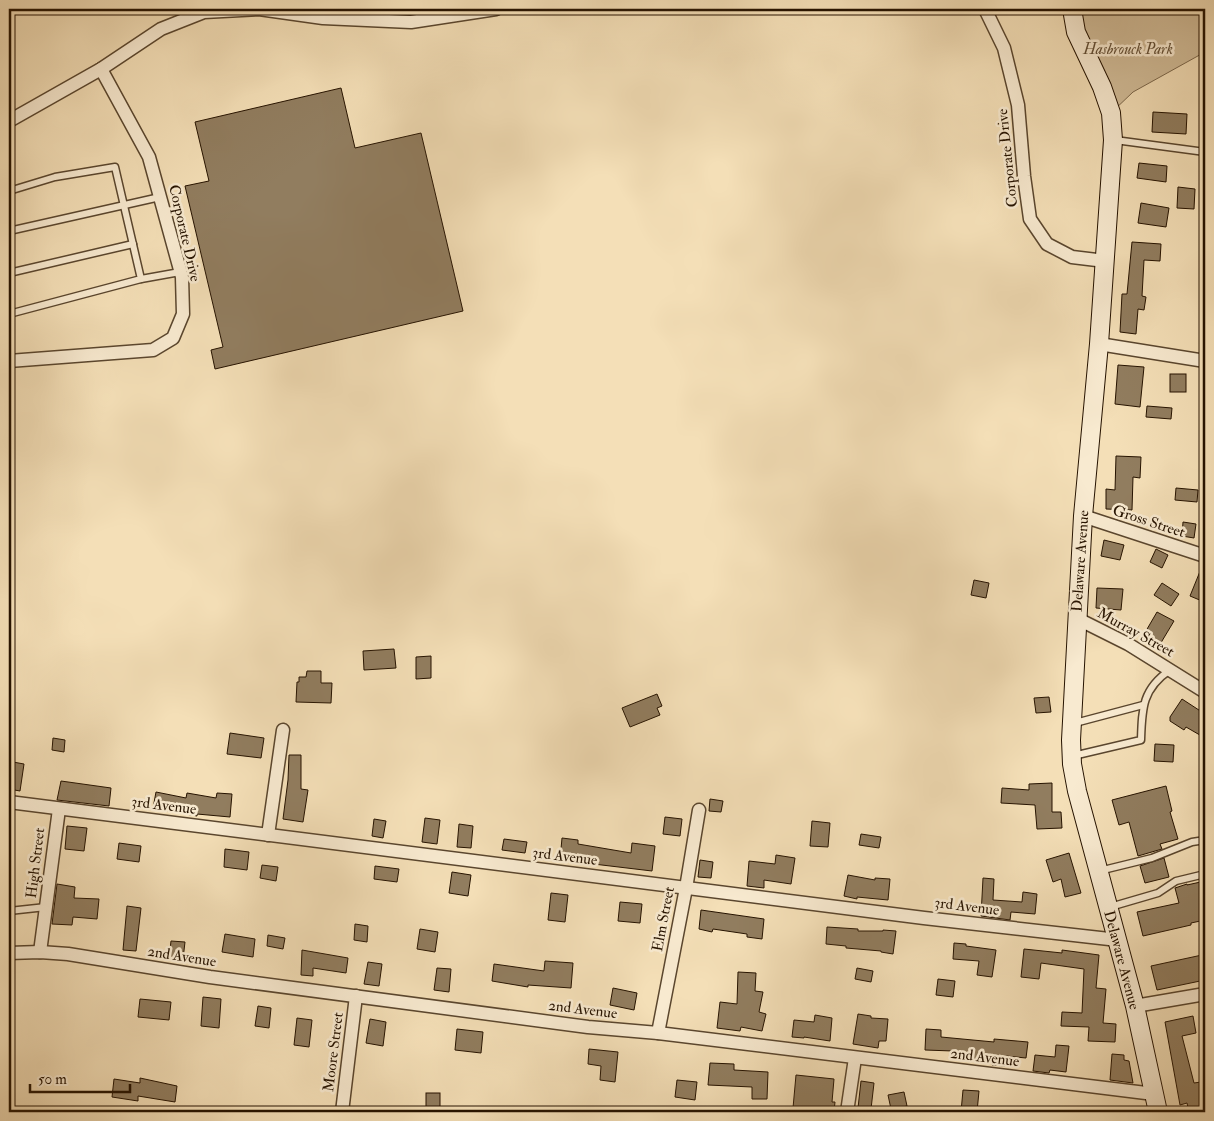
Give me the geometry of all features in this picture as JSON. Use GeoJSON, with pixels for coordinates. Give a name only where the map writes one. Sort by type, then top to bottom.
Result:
{"type":"FeatureCollection","features":[{"type":"Feature","properties":{"kind":"street"},"geometry":{"type":"LineString","coordinates":[[9,121],[102,69],[160,29],[204,12],[259,9],[323,18],[411,22],[496,9]]}},
{"type":"Feature","properties":{"kind":"street","name":"Corporate Drive"},"geometry":{"type":"LineString","coordinates":[[985,9],[1004,48],[1018,105],[1030,219],[1047,244],[1072,257],[1105,261]]}},
{"type":"Feature","properties":{"kind":"street","name":"Delaware Avenue"},"geometry":{"type":"LineString","coordinates":[[1072,9],[1076,32],[1102,87],[1111,113],[1114,140],[1076,618],[1071,724],[1072,757],[1077,791],[1135,1006],[1158,1112]]}},
{"type":"Feature","properties":{"kind":"street","name":"Corporate Drive"},"geometry":{"type":"LineString","coordinates":[[9,361],[153,350],[174,338],[183,314],[180,272],[149,156],[102,69]]}},
{"type":"Feature","properties":{"kind":"street"},"geometry":{"type":"LineString","coordinates":[[1099,344],[1205,361]]}},
{"type":"Feature","properties":{"kind":"street","name":"Gross Street"},"geometry":{"type":"LineString","coordinates":[[1083,516],[1205,556]]}},
{"type":"Feature","properties":{"kind":"street","name":"Murray Street"},"geometry":{"type":"LineString","coordinates":[[1076,618],[1128,644],[1205,692]]}},
{"type":"Feature","properties":{"kind":"street"},"geometry":{"type":"LineString","coordinates":[[268,835],[283,730]]}},
{"type":"Feature","properties":{"kind":"street","name":"3rd Avenue"},"geometry":{"type":"LineString","coordinates":[[9,802],[686,888],[1118,940]]}},
{"type":"Feature","properties":{"kind":"street","name":"High Street"},"geometry":{"type":"LineString","coordinates":[[40,952],[59,808]]}},
{"type":"Feature","properties":{"kind":"street","name":"Elm Street"},"geometry":{"type":"LineString","coordinates":[[658,1033],[686,888],[698,810]]}},
{"type":"Feature","properties":{"kind":"street","name":"2nd Avenue"},"geometry":{"type":"LineString","coordinates":[[9,953],[40,952],[68,954],[210,977],[588,1027],[658,1033],[1154,1094]]}},
{"type":"Feature","properties":{"kind":"street"},"geometry":{"type":"LineString","coordinates":[[1135,1006],[1205,994]]}},
{"type":"Feature","properties":{"kind":"street","name":"Moore Street"},"geometry":{"type":"LineString","coordinates":[[342,1112],[356,996]]}},
{"type":"Feature","properties":{"kind":"street"},"geometry":{"type":"LineString","coordinates":[[847,1112],[855,1058]]}},
{"type":"Feature","properties":{"kind":"lane"},"geometry":{"type":"LineString","coordinates":[[1114,140],[1205,152]]}},
{"type":"Feature","properties":{"kind":"lane"},"geometry":{"type":"LineString","coordinates":[[9,191],[55,177],[115,167],[141,279]]}},
{"type":"Feature","properties":{"kind":"lane"},"geometry":{"type":"LineString","coordinates":[[9,232],[160,197]]}},
{"type":"Feature","properties":{"kind":"lane"},"geometry":{"type":"LineString","coordinates":[[9,273],[133,244]]}},
{"type":"Feature","properties":{"kind":"lane"},"geometry":{"type":"LineString","coordinates":[[9,314],[141,279],[180,272]]}},
{"type":"Feature","properties":{"kind":"lane"},"geometry":{"type":"LineString","coordinates":[[1072,757],[1140,740],[1145,697],[1170,669]]}},
{"type":"Feature","properties":{"kind":"lane"},"geometry":{"type":"LineString","coordinates":[[1071,724],[1143,705]]}},
{"type":"Feature","properties":{"kind":"lane"},"geometry":{"type":"LineString","coordinates":[[1098,871],[1152,858],[1192,842],[1205,840]]}},
{"type":"Feature","properties":{"kind":"lane"},"geometry":{"type":"LineString","coordinates":[[1109,907],[1158,893],[1176,881],[1205,874]]}},
{"type":"Feature","properties":{"kind":"lane"},"geometry":{"type":"LineString","coordinates":[[9,911],[46,907]]}},
{"type":"Feature","properties":{"kind":"green space","name":"Hasbrouck Park"},"geometry":{"type":"Polygon","coordinates":[[[1072,9],[1205,9],[1205,52],[1133,92],[1111,113],[1072,9]]]}},
{"type":"Feature","properties":{"kind":"building"},"geometry":{"type":"Polygon","coordinates":[[[341,88],[355,148],[421,133],[463,311],[215,369],[211,350],[223,347],[185,186],[209,181],[195,122],[341,88]]]}},
{"type":"Feature","properties":{"kind":"building"},"geometry":{"type":"Polygon","coordinates":[[[1153,112],[1187,114],[1186,134],[1152,132],[1153,112]]]}},
{"type":"Feature","properties":{"kind":"building"},"geometry":{"type":"Polygon","coordinates":[[[1139,163],[1167,166],[1166,182],[1137,178],[1139,163]]]}},
{"type":"Feature","properties":{"kind":"building"},"geometry":{"type":"Polygon","coordinates":[[[1178,187],[1195,189],[1194,209],[1177,208],[1178,187]]]}},
{"type":"Feature","properties":{"kind":"building"},"geometry":{"type":"Polygon","coordinates":[[[1141,203],[1169,208],[1166,227],[1138,223],[1141,203]]]}},
{"type":"Feature","properties":{"kind":"building"},"geometry":{"type":"Polygon","coordinates":[[[1132,242],[1161,244],[1160,261],[1144,260],[1142,296],[1146,297],[1144,310],[1138,309],[1136,334],[1120,332],[1122,294],[1127,294],[1132,242]]]}},
{"type":"Feature","properties":{"kind":"building"},"geometry":{"type":"Polygon","coordinates":[[[1118,365],[1144,367],[1140,407],[1115,404],[1118,365]]]}},
{"type":"Feature","properties":{"kind":"building"},"geometry":{"type":"Polygon","coordinates":[[[1170,374],[1186,374],[1186,392],[1170,392],[1170,374]]]}},
{"type":"Feature","properties":{"kind":"building"},"geometry":{"type":"Polygon","coordinates":[[[1147,406],[1172,408],[1171,419],[1146,417],[1147,406]]]}},
{"type":"Feature","properties":{"kind":"building"},"geometry":{"type":"Polygon","coordinates":[[[1116,456],[1141,457],[1140,478],[1133,477],[1132,510],[1106,509],[1106,489],[1115,490],[1116,456]]]}},
{"type":"Feature","properties":{"kind":"building"},"geometry":{"type":"Polygon","coordinates":[[[1176,488],[1198,490],[1197,502],[1175,500],[1176,488]]]}},
{"type":"Feature","properties":{"kind":"building"},"geometry":{"type":"Polygon","coordinates":[[[1183,522],[1196,524],[1194,538],[1182,536],[1183,522]]]}},
{"type":"Feature","properties":{"kind":"building"},"geometry":{"type":"Polygon","coordinates":[[[1104,540],[1124,545],[1120,560],[1101,556],[1104,540]]]}},
{"type":"Feature","properties":{"kind":"building"},"geometry":{"type":"Polygon","coordinates":[[[1156,549],[1168,555],[1162,568],[1150,562],[1156,549]]]}},
{"type":"Feature","properties":{"kind":"building"},"geometry":{"type":"Polygon","coordinates":[[[1203,564],[1205,564],[1205,594],[1202,601],[1190,596],[1203,564]]]}},
{"type":"Feature","properties":{"kind":"building"},"geometry":{"type":"Polygon","coordinates":[[[974,580],[989,583],[986,598],[971,595],[974,580]]]}},
{"type":"Feature","properties":{"kind":"building"},"geometry":{"type":"Polygon","coordinates":[[[1162,583],[1179,594],[1171,606],[1154,595],[1162,583]]]}},
{"type":"Feature","properties":{"kind":"building"},"geometry":{"type":"Polygon","coordinates":[[[1097,588],[1123,589],[1121,610],[1096,608],[1097,588]]]}},
{"type":"Feature","properties":{"kind":"building"},"geometry":{"type":"Polygon","coordinates":[[[1157,612],[1174,621],[1159,646],[1143,636],[1157,612]]]}},
{"type":"Feature","properties":{"kind":"building"},"geometry":{"type":"Polygon","coordinates":[[[394,649],[396,668],[364,670],[363,651],[394,649]]]}},
{"type":"Feature","properties":{"kind":"building"},"geometry":{"type":"Polygon","coordinates":[[[431,656],[431,678],[416,679],[416,657],[431,656]]]}},
{"type":"Feature","properties":{"kind":"building"},"geometry":{"type":"Polygon","coordinates":[[[307,671],[321,671],[321,683],[332,683],[331,703],[296,702],[297,682],[299,682],[299,677],[306,677],[307,671]]]}},
{"type":"Feature","properties":{"kind":"building"},"geometry":{"type":"Polygon","coordinates":[[[657,694],[662,706],[657,708],[660,715],[630,727],[622,708],[657,694]]]}},
{"type":"Feature","properties":{"kind":"building"},"geometry":{"type":"Polygon","coordinates":[[[1049,697],[1051,712],[1036,713],[1034,698],[1049,697]]]}},
{"type":"Feature","properties":{"kind":"building"},"geometry":{"type":"Polygon","coordinates":[[[1182,699],[1205,714],[1205,738],[1186,727],[1184,730],[1170,721],[1170,717],[1182,699]]]}},
{"type":"Feature","properties":{"kind":"building"},"geometry":{"type":"Polygon","coordinates":[[[230,733],[264,738],[261,758],[227,754],[230,733]]]}},
{"type":"Feature","properties":{"kind":"building"},"geometry":{"type":"Polygon","coordinates":[[[53,738],[65,740],[64,752],[52,750],[53,738]]]}},
{"type":"Feature","properties":{"kind":"building"},"geometry":{"type":"Polygon","coordinates":[[[1155,744],[1174,745],[1173,762],[1154,761],[1155,744]]]}},
{"type":"Feature","properties":{"kind":"building"},"geometry":{"type":"Polygon","coordinates":[[[289,755],[301,755],[301,789],[308,790],[303,822],[283,819],[289,755]]]}},
{"type":"Feature","properties":{"kind":"building"},"geometry":{"type":"Polygon","coordinates":[[[13,762],[24,764],[20,791],[9,789],[13,762]]]}},
{"type":"Feature","properties":{"kind":"building"},"geometry":{"type":"Polygon","coordinates":[[[61,781],[111,788],[109,806],[57,800],[61,781]]]}},
{"type":"Feature","properties":{"kind":"building"},"geometry":{"type":"Polygon","coordinates":[[[1052,783],[1052,812],[1061,812],[1062,828],[1037,829],[1035,805],[1001,803],[1002,788],[1029,790],[1029,784],[1052,783]]]}},
{"type":"Feature","properties":{"kind":"building"},"geometry":{"type":"Polygon","coordinates":[[[1166,786],[1172,811],[1170,812],[1178,839],[1160,844],[1162,849],[1138,856],[1129,822],[1119,825],[1112,800],[1166,786]]]}},
{"type":"Feature","properties":{"kind":"building"},"geometry":{"type":"Polygon","coordinates":[[[156,792],[186,798],[187,793],[216,798],[217,793],[232,794],[230,817],[197,814],[197,816],[153,808],[156,792]]]}},
{"type":"Feature","properties":{"kind":"building"},"geometry":{"type":"Polygon","coordinates":[[[710,799],[723,801],[721,812],[709,811],[710,799]]]}},
{"type":"Feature","properties":{"kind":"building"},"geometry":{"type":"Polygon","coordinates":[[[665,817],[682,819],[680,836],[663,834],[665,817]]]}},
{"type":"Feature","properties":{"kind":"building"},"geometry":{"type":"Polygon","coordinates":[[[425,818],[440,820],[437,844],[422,842],[425,818]]]}},
{"type":"Feature","properties":{"kind":"building"},"geometry":{"type":"Polygon","coordinates":[[[374,819],[386,821],[383,838],[372,836],[374,819]]]}},
{"type":"Feature","properties":{"kind":"building"},"geometry":{"type":"Polygon","coordinates":[[[812,821],[830,823],[828,847],[810,846],[812,821]]]}},
{"type":"Feature","properties":{"kind":"building"},"geometry":{"type":"Polygon","coordinates":[[[459,824],[473,826],[471,848],[457,847],[459,824]]]}},
{"type":"Feature","properties":{"kind":"building"},"geometry":{"type":"Polygon","coordinates":[[[67,826],[87,828],[84,851],[65,849],[67,826]]]}},
{"type":"Feature","properties":{"kind":"building"},"geometry":{"type":"Polygon","coordinates":[[[861,834],[881,837],[879,848],[859,845],[861,834]]]}},
{"type":"Feature","properties":{"kind":"building"},"geometry":{"type":"Polygon","coordinates":[[[562,838],[578,840],[578,844],[631,853],[632,843],[655,846],[652,871],[560,860],[562,838]]]}},
{"type":"Feature","properties":{"kind":"building"},"geometry":{"type":"Polygon","coordinates":[[[504,839],[527,842],[525,853],[502,850],[504,839]]]}},
{"type":"Feature","properties":{"kind":"building"},"geometry":{"type":"Polygon","coordinates":[[[119,843],[141,846],[139,862],[117,859],[119,843]]]}},
{"type":"Feature","properties":{"kind":"building"},"geometry":{"type":"Polygon","coordinates":[[[225,849],[249,852],[247,870],[224,867],[225,849]]]}},
{"type":"Feature","properties":{"kind":"building"},"geometry":{"type":"Polygon","coordinates":[[[1069,853],[1081,893],[1065,897],[1061,879],[1053,882],[1046,860],[1069,853]]]}},
{"type":"Feature","properties":{"kind":"building"},"geometry":{"type":"Polygon","coordinates":[[[776,855],[795,858],[791,884],[764,880],[764,888],[747,886],[749,861],[775,864],[776,855]]]}},
{"type":"Feature","properties":{"kind":"building"},"geometry":{"type":"Polygon","coordinates":[[[1164,858],[1169,877],[1145,883],[1140,866],[1164,858]]]}},
{"type":"Feature","properties":{"kind":"building"},"geometry":{"type":"Polygon","coordinates":[[[700,860],[713,862],[711,878],[698,877],[700,860]]]}},
{"type":"Feature","properties":{"kind":"building"},"geometry":{"type":"Polygon","coordinates":[[[262,865],[278,867],[276,881],[260,878],[262,865]]]}},
{"type":"Feature","properties":{"kind":"building"},"geometry":{"type":"Polygon","coordinates":[[[375,866],[399,869],[397,882],[374,879],[375,866]]]}},
{"type":"Feature","properties":{"kind":"building"},"geometry":{"type":"Polygon","coordinates":[[[452,872],[471,875],[468,896],[449,893],[452,872]]]}},
{"type":"Feature","properties":{"kind":"building"},"geometry":{"type":"Polygon","coordinates":[[[848,875],[875,880],[875,878],[890,879],[888,900],[857,897],[857,899],[844,896],[848,875]]]}},
{"type":"Feature","properties":{"kind":"building"},"geometry":{"type":"Polygon","coordinates":[[[983,878],[994,879],[993,900],[1022,902],[1023,892],[1037,894],[1035,914],[1011,912],[1010,920],[981,916],[983,878]]]}},
{"type":"Feature","properties":{"kind":"building"},"geometry":{"type":"Polygon","coordinates":[[[1205,881],[1205,920],[1143,936],[1137,912],[1179,903],[1175,888],[1205,881]]]}},
{"type":"Feature","properties":{"kind":"building"},"geometry":{"type":"Polygon","coordinates":[[[57,884],[75,887],[74,898],[99,899],[97,919],[73,917],[72,925],[52,924],[57,884]]]}},
{"type":"Feature","properties":{"kind":"building"},"geometry":{"type":"Polygon","coordinates":[[[551,893],[568,895],[565,922],[548,920],[551,893]]]}},
{"type":"Feature","properties":{"kind":"building"},"geometry":{"type":"Polygon","coordinates":[[[620,902],[642,904],[640,923],[618,921],[620,902]]]}},
{"type":"Feature","properties":{"kind":"building"},"geometry":{"type":"Polygon","coordinates":[[[127,906],[141,908],[136,951],[123,950],[127,906]]]}},
{"type":"Feature","properties":{"kind":"building"},"geometry":{"type":"Polygon","coordinates":[[[701,910],[764,919],[762,939],[747,937],[747,934],[713,929],[712,932],[699,929],[701,910]]]}},
{"type":"Feature","properties":{"kind":"building"},"geometry":{"type":"Polygon","coordinates":[[[355,924],[368,926],[367,942],[354,940],[355,924]]]}},
{"type":"Feature","properties":{"kind":"building"},"geometry":{"type":"Polygon","coordinates":[[[827,927],[858,929],[858,931],[896,931],[893,954],[826,944],[827,927]]]}},
{"type":"Feature","properties":{"kind":"building"},"geometry":{"type":"Polygon","coordinates":[[[420,929],[438,932],[435,952],[417,949],[420,929]]]}},
{"type":"Feature","properties":{"kind":"building"},"geometry":{"type":"Polygon","coordinates":[[[225,934],[255,939],[253,957],[222,952],[225,934]]]}},
{"type":"Feature","properties":{"kind":"building"},"geometry":{"type":"Polygon","coordinates":[[[268,935],[285,938],[283,949],[267,946],[268,935]]]}},
{"type":"Feature","properties":{"kind":"building"},"geometry":{"type":"Polygon","coordinates":[[[171,941],[185,942],[183,959],[169,958],[171,941]]]}},
{"type":"Feature","properties":{"kind":"building"},"geometry":{"type":"Polygon","coordinates":[[[954,943],[996,950],[992,977],[977,975],[979,961],[953,959],[954,943]]]}},
{"type":"Feature","properties":{"kind":"building"},"geometry":{"type":"Polygon","coordinates":[[[1024,949],[1062,953],[1062,950],[1099,955],[1096,988],[1106,989],[1103,1023],[1116,1024],[1115,1042],[1088,1041],[1089,1027],[1061,1026],[1062,1012],[1082,1013],[1084,969],[1041,963],[1039,979],[1021,977],[1024,949]]]}},
{"type":"Feature","properties":{"kind":"building"},"geometry":{"type":"Polygon","coordinates":[[[302,950],[348,958],[346,973],[313,968],[313,976],[301,975],[302,950]]]}},
{"type":"Feature","properties":{"kind":"building"},"geometry":{"type":"Polygon","coordinates":[[[1202,955],[1205,980],[1157,990],[1151,966],[1202,955]]]}},
{"type":"Feature","properties":{"kind":"building"},"geometry":{"type":"Polygon","coordinates":[[[545,961],[573,963],[571,988],[528,985],[528,987],[492,981],[494,964],[544,971],[545,961]]]}},
{"type":"Feature","properties":{"kind":"building"},"geometry":{"type":"Polygon","coordinates":[[[368,962],[382,964],[379,986],[364,984],[368,962]]]}},
{"type":"Feature","properties":{"kind":"building"},"geometry":{"type":"Polygon","coordinates":[[[437,968],[451,969],[449,992],[434,990],[437,968]]]}},
{"type":"Feature","properties":{"kind":"building"},"geometry":{"type":"Polygon","coordinates":[[[857,968],[873,971],[871,982],[855,979],[857,968]]]}},
{"type":"Feature","properties":{"kind":"building"},"geometry":{"type":"Polygon","coordinates":[[[738,972],[756,973],[755,991],[763,992],[759,1012],[766,1014],[762,1031],[741,1027],[740,1031],[717,1028],[720,1002],[737,1004],[738,972]]]}},
{"type":"Feature","properties":{"kind":"building"},"geometry":{"type":"Polygon","coordinates":[[[938,979],[955,981],[953,997],[936,995],[938,979]]]}},
{"type":"Feature","properties":{"kind":"building"},"geometry":{"type":"Polygon","coordinates":[[[613,988],[637,993],[634,1010],[610,1005],[613,988]]]}},
{"type":"Feature","properties":{"kind":"building"},"geometry":{"type":"Polygon","coordinates":[[[203,997],[221,999],[219,1028],[201,1026],[203,997]]]}},
{"type":"Feature","properties":{"kind":"building"},"geometry":{"type":"Polygon","coordinates":[[[140,999],[171,1002],[169,1020],[138,1017],[140,999]]]}},
{"type":"Feature","properties":{"kind":"building"},"geometry":{"type":"Polygon","coordinates":[[[258,1006],[271,1008],[269,1028],[255,1026],[258,1006]]]}},
{"type":"Feature","properties":{"kind":"building"},"geometry":{"type":"Polygon","coordinates":[[[858,1014],[871,1016],[871,1018],[888,1019],[886,1041],[879,1041],[878,1048],[853,1044],[858,1014]]]}},
{"type":"Feature","properties":{"kind":"building"},"geometry":{"type":"Polygon","coordinates":[[[815,1015],[832,1018],[830,1041],[792,1037],[794,1020],[814,1022],[815,1015]]]}},
{"type":"Feature","properties":{"kind":"building"},"geometry":{"type":"Polygon","coordinates":[[[1193,1016],[1196,1033],[1182,1036],[1194,1083],[1201,1082],[1205,1098],[1205,1112],[1189,1112],[1187,1103],[1180,1105],[1165,1022],[1193,1016]]]}},
{"type":"Feature","properties":{"kind":"building"},"geometry":{"type":"Polygon","coordinates":[[[297,1018],[312,1020],[309,1047],[294,1045],[297,1018]]]}},
{"type":"Feature","properties":{"kind":"building"},"geometry":{"type":"Polygon","coordinates":[[[370,1019],[386,1022],[383,1046],[366,1043],[370,1019]]]}},
{"type":"Feature","properties":{"kind":"building"},"geometry":{"type":"Polygon","coordinates":[[[457,1029],[483,1032],[481,1053],[455,1050],[457,1029]]]}},
{"type":"Feature","properties":{"kind":"building"},"geometry":{"type":"Polygon","coordinates":[[[926,1029],[941,1030],[941,1037],[994,1042],[994,1039],[1028,1042],[1026,1058],[1006,1056],[1005,1066],[992,1065],[992,1059],[953,1058],[953,1051],[925,1050],[926,1029]]]}},
{"type":"Feature","properties":{"kind":"building"},"geometry":{"type":"Polygon","coordinates":[[[1056,1045],[1069,1046],[1066,1072],[1050,1070],[1049,1073],[1033,1071],[1035,1055],[1055,1057],[1056,1045]]]}},
{"type":"Feature","properties":{"kind":"building"},"geometry":{"type":"Polygon","coordinates":[[[589,1049],[618,1052],[615,1082],[600,1080],[601,1066],[588,1064],[589,1049]]]}},
{"type":"Feature","properties":{"kind":"building"},"geometry":{"type":"Polygon","coordinates":[[[1112,1054],[1124,1055],[1124,1060],[1129,1061],[1133,1083],[1110,1080],[1112,1054]]]}},
{"type":"Feature","properties":{"kind":"building"},"geometry":{"type":"Polygon","coordinates":[[[710,1063],[734,1064],[734,1070],[768,1072],[767,1099],[752,1099],[752,1087],[708,1085],[710,1063]]]}},
{"type":"Feature","properties":{"kind":"building"},"geometry":{"type":"Polygon","coordinates":[[[796,1075],[834,1079],[832,1102],[835,1102],[834,1112],[816,1112],[793,1108],[796,1075]]]}},
{"type":"Feature","properties":{"kind":"building"},"geometry":{"type":"Polygon","coordinates":[[[140,1078],[177,1086],[175,1102],[138,1096],[138,1101],[112,1097],[114,1079],[140,1083],[140,1078]]]}},
{"type":"Feature","properties":{"kind":"building"},"geometry":{"type":"Polygon","coordinates":[[[677,1080],[697,1082],[695,1100],[675,1097],[677,1080]]]}},
{"type":"Feature","properties":{"kind":"building"},"geometry":{"type":"Polygon","coordinates":[[[861,1081],[874,1083],[871,1109],[858,1108],[861,1081]]]}},
{"type":"Feature","properties":{"kind":"building"},"geometry":{"type":"Polygon","coordinates":[[[963,1090],[979,1091],[977,1112],[961,1112],[963,1090]]]}},
{"type":"Feature","properties":{"kind":"building"},"geometry":{"type":"Polygon","coordinates":[[[904,1092],[907,1106],[891,1109],[888,1095],[904,1092]]]}},
{"type":"Feature","properties":{"kind":"building"},"geometry":{"type":"Polygon","coordinates":[[[426,1093],[440,1093],[440,1111],[426,1111],[426,1093]]]}}]}
